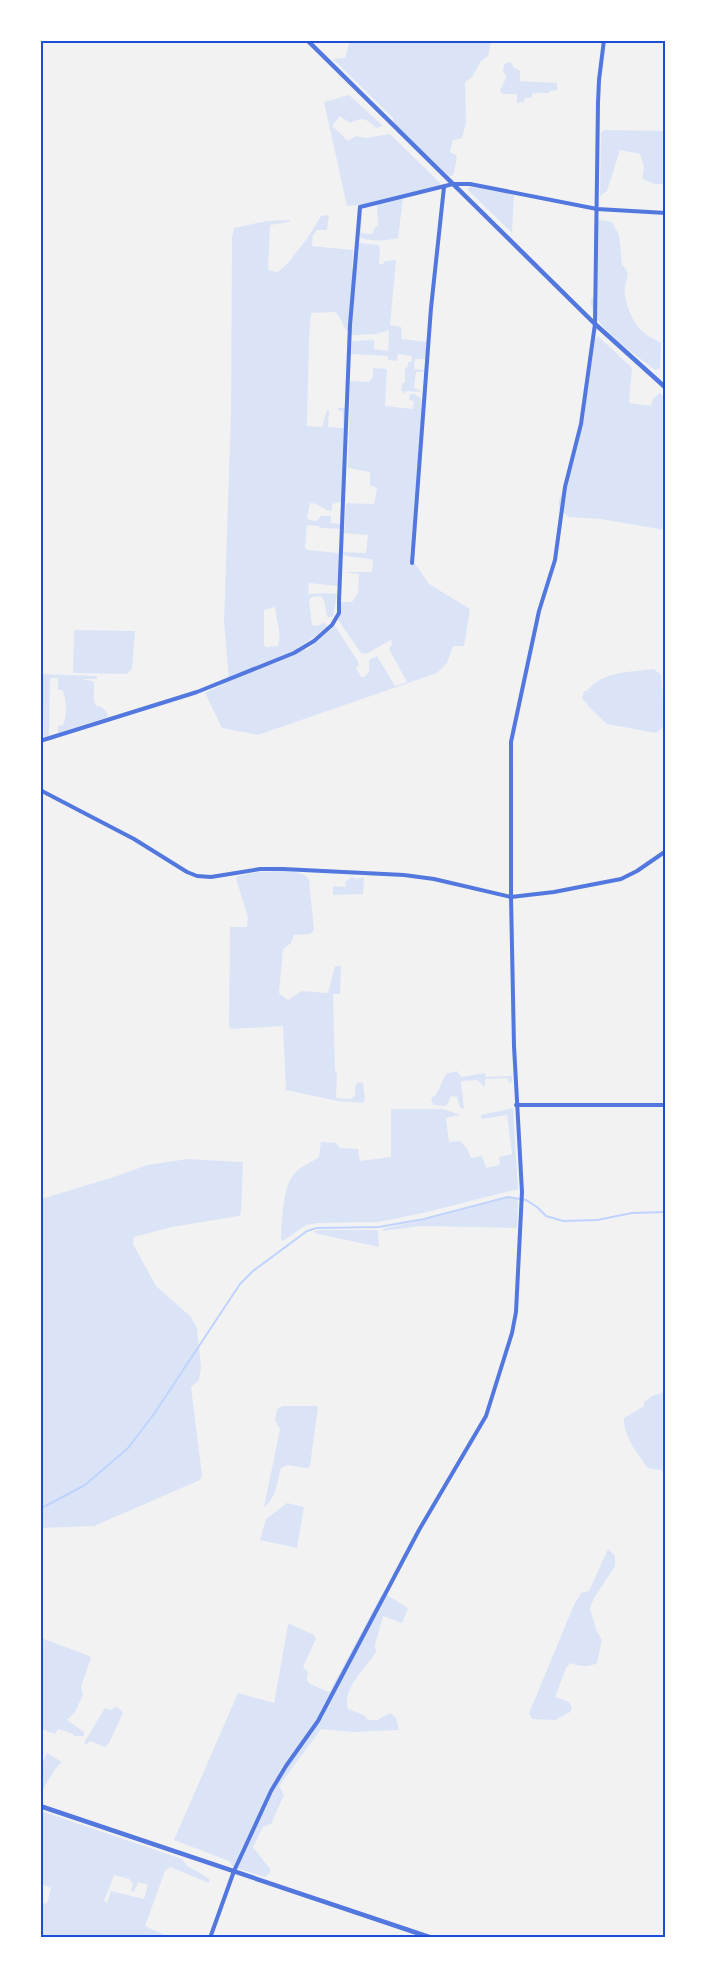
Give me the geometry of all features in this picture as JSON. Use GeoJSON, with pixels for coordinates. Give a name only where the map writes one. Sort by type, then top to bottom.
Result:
{"type":"FeatureCollection","features":[{"type":"Feature","properties":{"kind":"street"},"geometry":{"type":"LineString","coordinates":[[307,40],[596,324],[666,388]]}},
{"type":"Feature","properties":{"kind":"street"},"geometry":{"type":"LineString","coordinates":[[210,1938],[234,1871],[271,1791],[318,1721],[419,1530],[473,1442],[492,1398],[512,1333],[516,1312],[522,1192],[516,1105],[511,897],[512,742],[539,611],[555,560],[565,487],[581,424],[596,324],[598,82],[604,40]]}},
{"type":"Feature","properties":{"kind":"street"},"geometry":{"type":"LineString","coordinates":[[40,741],[197,692],[294,653],[314,641],[336,619],[339,613],[350,325],[360,207],[453,184],[470,184],[597,208],[666,213]]}},
{"type":"Feature","properties":{"kind":"street"},"geometry":{"type":"LineString","coordinates":[[412,563],[431,308],[444,187]]}},
{"type":"Feature","properties":{"kind":"street"},"geometry":{"type":"LineString","coordinates":[[40,790],[134,839],[197,876],[211,877],[260,869],[404,875],[434,879],[511,897],[554,892],[621,879],[638,871],[666,851]]}},
{"type":"Feature","properties":{"kind":"street"},"geometry":{"type":"LineString","coordinates":[[516,1105],[666,1105]]}},
{"type":"Feature","properties":{"kind":"street"},"geometry":{"type":"LineString","coordinates":[[40,1806],[432,1938]]}},
{"type":"Feature","properties":{"kind":"shaded area"},"geometry":{"type":"Polygon","coordinates":[[[350,41],[491,42],[488,56],[481,61],[472,77],[465,82],[466,123],[462,138],[453,140],[450,152],[457,156],[452,176],[449,176],[394,123],[393,118],[333,59],[345,58],[350,41]]]}},
{"type":"Feature","properties":{"kind":"shaded area"},"geometry":{"type":"Polygon","coordinates":[[[508,62],[520,71],[520,81],[557,83],[557,90],[549,93],[533,93],[531,98],[525,98],[524,102],[517,103],[517,94],[500,92],[506,77],[503,72],[504,65],[508,62]]]}},
{"type":"Feature","properties":{"kind":"shaded area"},"geometry":{"type":"Polygon","coordinates":[[[349,95],[383,126],[376,128],[364,119],[350,123],[340,116],[332,126],[348,141],[356,136],[365,138],[390,134],[440,183],[439,186],[361,205],[347,206],[324,102],[349,95]]]}},
{"type":"Feature","properties":{"kind":"shaded area"},"geometry":{"type":"Polygon","coordinates":[[[604,130],[665,131],[665,184],[654,184],[642,179],[644,167],[640,154],[620,150],[607,191],[600,196],[601,133],[604,130]]]}},
{"type":"Feature","properties":{"kind":"shaded area"},"geometry":{"type":"Polygon","coordinates":[[[469,186],[514,195],[512,233],[468,190],[469,186]]]}},
{"type":"Feature","properties":{"kind":"shaded area"},"geometry":{"type":"Polygon","coordinates":[[[403,198],[398,238],[368,240],[359,237],[361,211],[361,233],[372,234],[378,226],[377,205],[403,198]]]}},
{"type":"Feature","properties":{"kind":"shaded area"},"geometry":{"type":"Polygon","coordinates":[[[329,215],[327,230],[317,230],[313,235],[312,246],[353,250],[352,270],[356,269],[360,243],[378,245],[380,248],[379,264],[396,260],[390,325],[401,327],[402,339],[427,342],[425,359],[415,359],[414,369],[424,370],[416,372],[414,388],[420,392],[406,391],[405,394],[401,390],[402,384],[405,382],[405,369],[408,362],[411,362],[412,356],[398,354],[397,361],[388,360],[388,356],[351,354],[352,341],[374,340],[374,349],[388,351],[389,330],[376,334],[353,335],[346,329],[335,312],[311,313],[307,426],[322,427],[327,410],[329,411],[328,427],[343,428],[343,411],[338,408],[345,408],[341,502],[332,504],[332,511],[310,503],[307,519],[316,521],[321,516],[331,516],[331,523],[340,524],[340,529],[307,525],[305,548],[340,555],[338,586],[309,583],[308,594],[337,594],[333,617],[328,617],[321,596],[312,597],[309,600],[312,625],[318,626],[324,622],[327,626],[297,648],[307,650],[335,626],[357,660],[359,665],[356,668],[361,677],[369,672],[369,660],[377,656],[395,686],[407,682],[389,649],[392,644],[391,640],[366,654],[361,653],[338,620],[341,602],[352,602],[358,593],[359,574],[342,572],[372,572],[373,560],[344,555],[343,552],[366,553],[368,535],[344,533],[346,503],[374,504],[377,488],[370,485],[370,472],[348,468],[350,381],[369,382],[373,377],[373,368],[387,369],[385,406],[413,409],[414,401],[409,400],[410,394],[421,398],[422,411],[410,556],[429,584],[470,609],[464,646],[453,646],[447,663],[437,673],[258,735],[222,728],[205,693],[229,681],[224,622],[231,410],[232,237],[234,228],[267,221],[290,220],[270,225],[268,270],[278,272],[306,240],[321,216],[329,215]],[[275,607],[264,610],[264,645],[266,647],[278,646],[279,631],[275,607]]]}},
{"type":"Feature","properties":{"kind":"shaded area"},"geometry":{"type":"Polygon","coordinates":[[[600,220],[612,222],[619,235],[622,265],[627,273],[625,297],[631,316],[643,332],[661,343],[660,368],[655,370],[613,336],[598,321],[593,312],[591,299],[594,297],[594,224],[600,220]]]}},
{"type":"Feature","properties":{"kind":"shaded area"},"geometry":{"type":"Polygon","coordinates":[[[598,336],[632,368],[629,403],[651,406],[653,399],[660,393],[665,399],[665,530],[600,519],[569,517],[559,509],[559,501],[582,423],[595,339],[598,336]]]}},
{"type":"Feature","properties":{"kind":"shaded area"},"geometry":{"type":"Polygon","coordinates":[[[74,630],[135,631],[132,668],[127,674],[73,673],[74,630]]]}},
{"type":"Feature","properties":{"kind":"shaded area"},"geometry":{"type":"Polygon","coordinates":[[[654,669],[661,675],[664,711],[663,727],[656,733],[607,724],[582,698],[584,691],[609,676],[654,669]]]}},
{"type":"Feature","properties":{"kind":"shaded area"},"geometry":{"type":"Polygon","coordinates":[[[42,674],[97,676],[97,679],[84,680],[94,683],[96,706],[104,709],[108,717],[58,733],[58,726],[63,725],[64,722],[66,703],[64,693],[58,690],[58,678],[50,678],[49,736],[44,738],[42,674]]]}},
{"type":"Feature","properties":{"kind":"shaded area"},"geometry":{"type":"Polygon","coordinates":[[[259,872],[292,872],[305,875],[309,879],[314,930],[310,934],[294,935],[291,943],[283,949],[279,993],[288,1000],[302,991],[328,993],[335,966],[341,966],[340,994],[333,994],[336,1098],[351,1099],[355,1095],[355,1086],[358,1082],[363,1083],[365,1100],[362,1103],[338,1101],[286,1090],[283,1026],[231,1029],[229,1025],[230,927],[247,927],[248,917],[236,879],[238,876],[259,872]]]}},
{"type":"Feature","properties":{"kind":"shaded area"},"geometry":{"type":"Polygon","coordinates":[[[352,877],[356,879],[364,877],[363,894],[333,895],[333,886],[346,887],[345,882],[352,877]]]}},
{"type":"Feature","properties":{"kind":"shaded area"},"geometry":{"type":"Polygon","coordinates":[[[457,1071],[461,1077],[485,1073],[486,1077],[512,1076],[512,1082],[509,1083],[508,1078],[485,1079],[485,1087],[477,1080],[461,1081],[464,1109],[460,1108],[457,1097],[451,1096],[446,1106],[433,1105],[431,1098],[436,1095],[446,1074],[457,1071]]]}},
{"type":"Feature","properties":{"kind":"shaded area"},"geometry":{"type":"Polygon","coordinates":[[[513,1108],[518,1189],[378,1222],[306,1225],[283,1241],[281,1239],[287,1187],[297,1171],[319,1157],[321,1142],[336,1143],[340,1148],[358,1149],[360,1161],[391,1157],[391,1109],[443,1109],[461,1115],[446,1118],[449,1142],[460,1141],[467,1148],[471,1158],[482,1156],[486,1168],[500,1165],[499,1157],[512,1154],[507,1115],[481,1119],[481,1115],[513,1108]]]}},
{"type":"Feature","properties":{"kind":"shaded area"},"geometry":{"type":"Polygon","coordinates":[[[187,1159],[243,1162],[241,1213],[239,1216],[172,1227],[134,1237],[133,1244],[156,1286],[191,1317],[197,1328],[201,1367],[199,1380],[191,1387],[202,1475],[200,1480],[94,1526],[41,1528],[41,1199],[147,1165],[187,1159]]]}},
{"type":"Feature","properties":{"kind":"shaded area"},"geometry":{"type":"Polygon","coordinates":[[[508,1198],[518,1199],[517,1228],[421,1226],[383,1231],[382,1229],[433,1218],[508,1198]]]}},
{"type":"Feature","properties":{"kind":"shaded area"},"geometry":{"type":"Polygon","coordinates":[[[321,1230],[378,1230],[379,1247],[314,1233],[321,1230]]]}},
{"type":"Feature","properties":{"kind":"shaded area"},"geometry":{"type":"Polygon","coordinates":[[[666,1393],[665,1471],[648,1468],[629,1438],[624,1418],[644,1406],[644,1402],[649,1398],[666,1393]]]}},
{"type":"Feature","properties":{"kind":"shaded area"},"geometry":{"type":"Polygon","coordinates":[[[283,1406],[318,1407],[310,1466],[307,1468],[287,1465],[281,1468],[274,1495],[264,1507],[280,1429],[275,1420],[277,1409],[283,1406]]]}},
{"type":"Feature","properties":{"kind":"shaded area"},"geometry":{"type":"Polygon","coordinates":[[[287,1503],[304,1507],[297,1548],[260,1540],[266,1519],[287,1503]]]}},
{"type":"Feature","properties":{"kind":"shaded area"},"geometry":{"type":"Polygon","coordinates":[[[608,1549],[615,1556],[615,1566],[590,1608],[596,1630],[602,1640],[597,1663],[584,1666],[570,1663],[566,1668],[555,1697],[569,1702],[572,1707],[570,1712],[555,1720],[532,1719],[529,1713],[574,1605],[581,1593],[589,1591],[608,1549]]]}},
{"type":"Feature","properties":{"kind":"shaded area"},"geometry":{"type":"Polygon","coordinates":[[[387,1595],[408,1608],[402,1623],[383,1616],[375,1645],[376,1652],[356,1679],[348,1693],[347,1701],[348,1709],[364,1715],[368,1720],[377,1720],[390,1713],[396,1718],[399,1730],[353,1732],[321,1729],[279,1786],[284,1795],[271,1824],[263,1827],[253,1847],[270,1869],[265,1877],[233,1867],[229,1861],[174,1840],[238,1693],[274,1703],[288,1625],[314,1635],[316,1639],[303,1667],[308,1672],[309,1683],[328,1692],[381,1596],[387,1595]]]}},
{"type":"Feature","properties":{"kind":"shaded area"},"geometry":{"type":"Polygon","coordinates":[[[41,1638],[91,1658],[81,1686],[83,1695],[75,1712],[67,1720],[84,1732],[84,1736],[74,1736],[58,1729],[55,1734],[41,1729],[41,1638]]]}},
{"type":"Feature","properties":{"kind":"shaded area"},"geometry":{"type":"Polygon","coordinates":[[[116,1707],[123,1713],[109,1743],[105,1747],[90,1741],[87,1744],[84,1743],[105,1708],[110,1710],[116,1707]]]}},
{"type":"Feature","properties":{"kind":"shaded area"},"geometry":{"type":"Polygon","coordinates":[[[47,1753],[62,1762],[55,1769],[41,1793],[41,1767],[47,1753]]]}},
{"type":"Feature","properties":{"kind":"shaded area"},"geometry":{"type":"Polygon","coordinates":[[[41,1811],[182,1859],[187,1866],[210,1880],[209,1883],[170,1867],[165,1871],[145,1926],[169,1937],[41,1937],[41,1904],[47,1903],[51,1888],[41,1884],[41,1811]],[[114,1875],[104,1901],[107,1903],[111,1891],[144,1899],[148,1885],[138,1882],[134,1892],[131,1891],[133,1884],[129,1879],[114,1875]]]}},
{"type":"Feature","properties":{"kind":"waterway"},"geometry":{"type":"LineString","coordinates":[[40,1509],[85,1485],[128,1448],[154,1414],[240,1284],[253,1271],[307,1231],[317,1228],[379,1227],[424,1219],[508,1197],[526,1200],[546,1216],[563,1221],[597,1220],[632,1213],[666,1212]]}}]}
